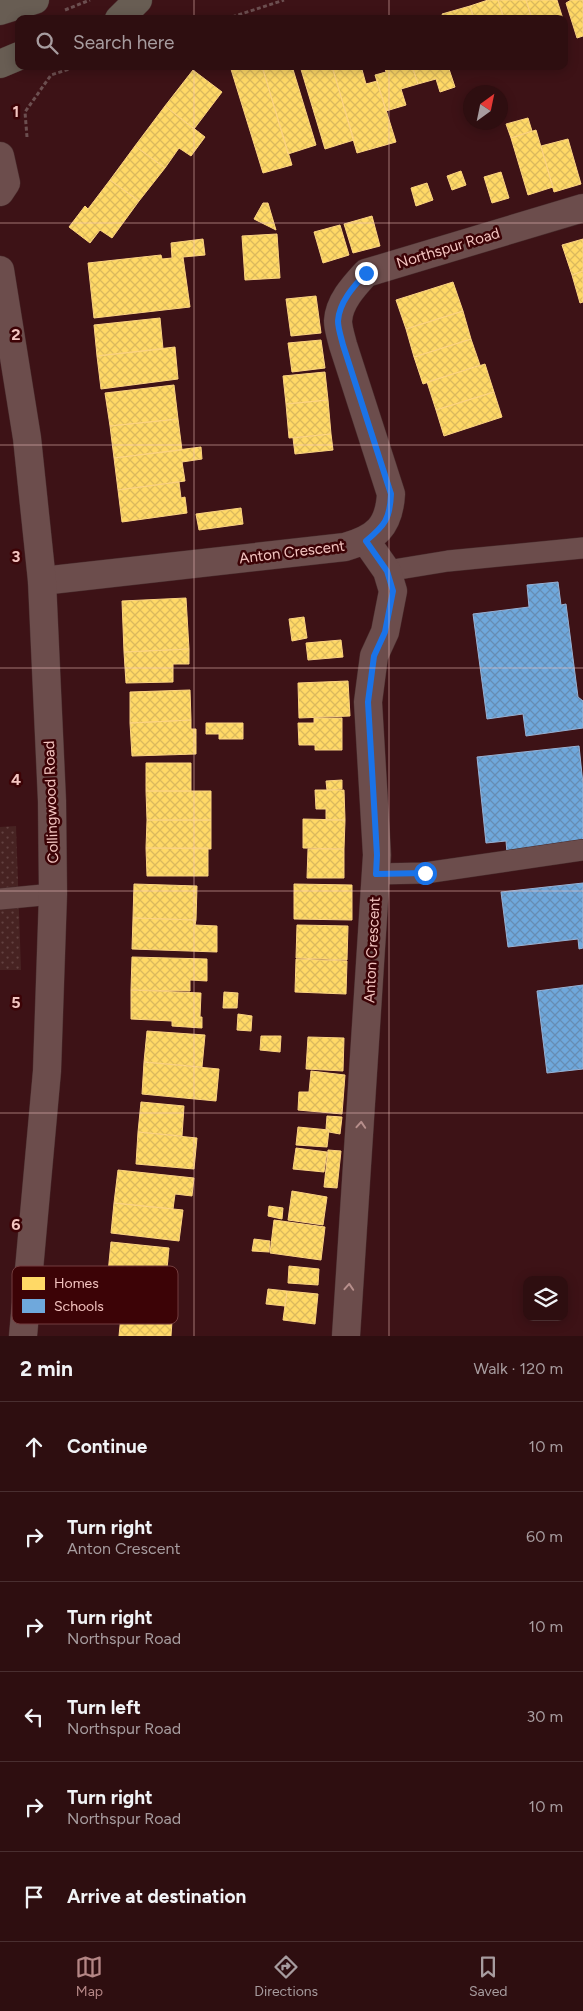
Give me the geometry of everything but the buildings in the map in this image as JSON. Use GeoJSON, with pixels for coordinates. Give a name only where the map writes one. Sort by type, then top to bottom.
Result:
{"type":"FeatureCollection","features":[{"type":"Feature","properties":{"kind":"highway"},"geometry":{"type":"LineString","coordinates":[[0,11],[35,0]]}},
{"type":"Feature","properties":{"kind":"highway"},"geometry":{"type":"LineString","coordinates":[[123,15],[138,0]]}},
{"type":"Feature","properties":{"kind":"highway"},"geometry":{"type":"LineString","coordinates":[[0,64],[15,58]]}},
{"type":"Feature","properties":{"kind":"street"},"geometry":{"type":"LineString","coordinates":[[0,156],[6,183],[0,192]]}},
{"type":"Feature","properties":{"kind":"street","name":"Northspur Road"},"geometry":{"type":"LineString","coordinates":[[366,541],[380,529],[390,513],[391,494],[343,345],[338,321],[343,303],[354,286],[366,273],[583,208]]}},
{"type":"Feature","properties":{"kind":"street","name":"Collingwood Road"},"geometry":{"type":"LineString","coordinates":[[0,270],[27,438],[42,581],[52,801],[53,894],[47,1071],[29,1266]]}},
{"type":"Feature","properties":{"kind":"street","name":"Anton Crescent"},"geometry":{"type":"LineString","coordinates":[[42,581],[345,547],[366,541],[387,571],[393,591],[385,632],[374,656],[368,702],[377,855],[346,1336]]}},
{"type":"Feature","properties":{"kind":"lane"},"geometry":{"type":"LineString","coordinates":[[387,571],[448,562],[583,548]]}},
{"type":"Feature","properties":{"kind":"lane"},"geometry":{"type":"LineString","coordinates":[[376,874],[425,873],[583,850]]}},
{"type":"Feature","properties":{"kind":"lane"},"geometry":{"type":"LineString","coordinates":[[0,899],[53,894]]}},
{"type":"Feature","properties":{"kind":"path"},"geometry":{"type":"LineString","coordinates":[[59,12],[90,0]]}},
{"type":"Feature","properties":{"kind":"path"},"geometry":{"type":"LineString","coordinates":[[238,15],[284,0]]}},
{"type":"Feature","properties":{"kind":"path"},"geometry":{"type":"LineString","coordinates":[[28,141],[25,112],[51,75],[67,70]]}},
{"type":"Feature","properties":{"kind":"shaded area"},"geometry":{"type":"Polygon","coordinates":[[[16,826],[21,970],[0,970],[0,827],[16,826]]]}},
{"type":"Feature","properties":{"kind":"route"},"geometry":{"type":"LineString","coordinates":[[366,273],[354,286],[343,303],[338,321],[343,345],[391,494],[390,513],[380,529],[366,541],[387,571],[393,591],[385,632],[374,656],[368,702],[377,855],[376,874],[425,873]]}}]}
